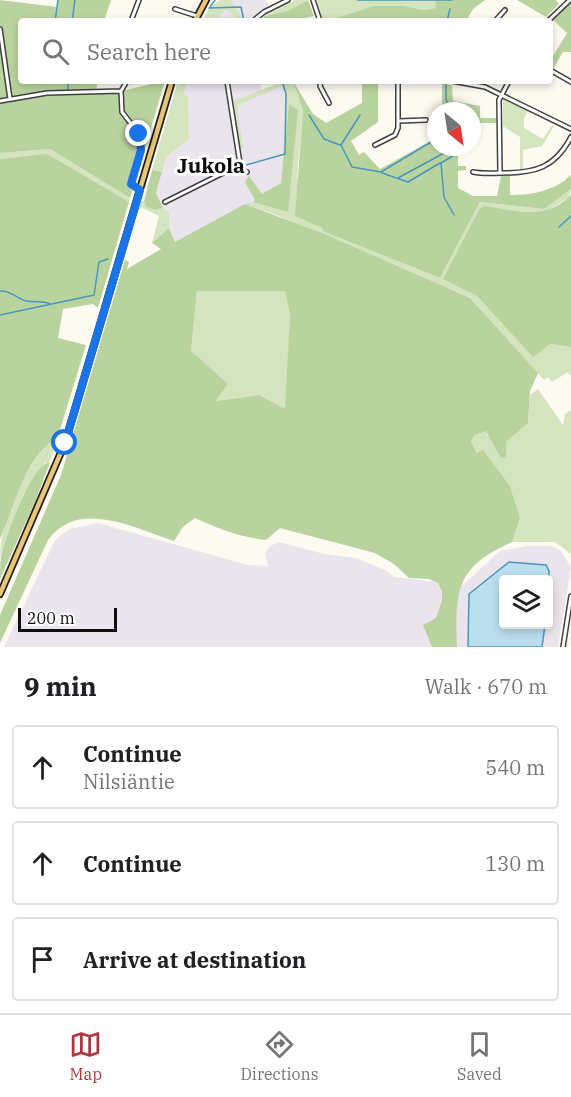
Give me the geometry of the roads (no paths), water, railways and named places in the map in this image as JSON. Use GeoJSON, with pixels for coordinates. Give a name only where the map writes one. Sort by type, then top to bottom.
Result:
{"type":"FeatureCollection","features":[{"type":"Feature","properties":{"kind":"main road"},"geometry":{"type":"LineString","coordinates":[[197,18],[206,0]]}},
{"type":"Feature","properties":{"kind":"main road"},"geometry":{"type":"LineString","coordinates":[[0,594],[65,443],[171,84]]}},
{"type":"Feature","properties":{"kind":"street"},"geometry":{"type":"LineString","coordinates":[[132,18],[139,0]]}},
{"type":"Feature","properties":{"kind":"street"},"geometry":{"type":"LineString","coordinates":[[257,18],[288,0]]}},
{"type":"Feature","properties":{"kind":"street"},"geometry":{"type":"LineString","coordinates":[[313,0],[319,18]]}},
{"type":"Feature","properties":{"kind":"street"},"geometry":{"type":"LineString","coordinates":[[551,18],[570,0]]}},
{"type":"Feature","properties":{"kind":"street"},"geometry":{"type":"LineString","coordinates":[[175,9],[194,18]]}},
{"type":"Feature","properties":{"kind":"street"},"geometry":{"type":"LineString","coordinates":[[498,18],[505,10]]}},
{"type":"Feature","properties":{"kind":"street"},"geometry":{"type":"LineString","coordinates":[[0,29],[10,99]]}},
{"type":"Feature","properties":{"kind":"street"},"geometry":{"type":"LineString","coordinates":[[553,72],[571,82]]}},
{"type":"Feature","properties":{"kind":"street"},"geometry":{"type":"LineString","coordinates":[[125,84],[121,91],[122,112],[139,134],[141,150],[131,184],[140,190]]}},
{"type":"Feature","properties":{"kind":"street"},"geometry":{"type":"LineString","coordinates":[[227,84],[239,165],[241,170],[247,172]]}},
{"type":"Feature","properties":{"kind":"street"},"geometry":{"type":"LineString","coordinates":[[321,84],[322,91],[329,103]]}},
{"type":"Feature","properties":{"kind":"street"},"geometry":{"type":"LineString","coordinates":[[375,145],[395,135],[399,121],[398,84]]}},
{"type":"Feature","properties":{"kind":"street"},"geometry":{"type":"LineString","coordinates":[[468,84],[485,87],[501,94],[571,129]]}},
{"type":"Feature","properties":{"kind":"street"},"geometry":{"type":"LineString","coordinates":[[500,173],[499,100],[507,84]]}},
{"type":"Feature","properties":{"kind":"street"},"geometry":{"type":"LineString","coordinates":[[0,101],[47,93],[121,91]]}},
{"type":"Feature","properties":{"kind":"street"},"geometry":{"type":"LineString","coordinates":[[399,121],[426,120]]}},
{"type":"Feature","properties":{"kind":"street"},"geometry":{"type":"LineString","coordinates":[[473,172],[528,172],[545,167],[560,156],[571,136]]}},
{"type":"Feature","properties":{"kind":"street"},"geometry":{"type":"LineString","coordinates":[[165,202],[239,165]]}},
{"type":"Feature","properties":{"kind":"street"},"geometry":{"type":"LineString","coordinates":[[563,647],[571,596]]}},
{"type":"Feature","properties":{"kind":"water"},"geometry":{"type":"Polygon","coordinates":[[[509,562],[546,565],[549,575],[499,575],[499,629],[544,629],[542,647],[468,647],[469,594],[509,562]]]}},
{"type":"Feature","properties":{"kind":"waterway"},"geometry":{"type":"LineString","coordinates":[[55,18],[58,0]]}},
{"type":"Feature","properties":{"kind":"waterway"},"geometry":{"type":"LineString","coordinates":[[72,18],[75,0]]}},
{"type":"Feature","properties":{"kind":"waterway"},"geometry":{"type":"LineString","coordinates":[[210,7],[215,0]]}},
{"type":"Feature","properties":{"kind":"waterway"},"geometry":{"type":"LineString","coordinates":[[358,0],[452,0]]}},
{"type":"Feature","properties":{"kind":"waterway"},"geometry":{"type":"LineString","coordinates":[[209,8],[241,7],[243,18]]}},
{"type":"Feature","properties":{"kind":"waterway"},"geometry":{"type":"LineString","coordinates":[[448,18],[450,9]]}},
{"type":"Feature","properties":{"kind":"waterway"},"geometry":{"type":"LineString","coordinates":[[68,84],[68,90]]}},
{"type":"Feature","properties":{"kind":"waterway"},"geometry":{"type":"LineString","coordinates":[[246,165],[285,154],[286,94],[283,84]]}},
{"type":"Feature","properties":{"kind":"waterway"},"geometry":{"type":"LineString","coordinates":[[446,84],[447,102]]}},
{"type":"Feature","properties":{"kind":"waterway"},"geometry":{"type":"LineString","coordinates":[[309,115],[324,139],[340,145]]}},
{"type":"Feature","properties":{"kind":"waterway"},"geometry":{"type":"LineString","coordinates":[[360,115],[341,145],[352,167],[381,172],[427,144]]}},
{"type":"Feature","properties":{"kind":"waterway"},"geometry":{"type":"LineString","coordinates":[[398,178],[438,156]]}},
{"type":"Feature","properties":{"kind":"waterway"},"geometry":{"type":"LineString","coordinates":[[453,156],[441,163],[444,197],[454,215]]}},
{"type":"Feature","properties":{"kind":"waterway"},"geometry":{"type":"LineString","coordinates":[[382,173],[408,182],[440,163]]}},
{"type":"Feature","properties":{"kind":"waterway"},"geometry":{"type":"LineString","coordinates":[[559,227],[571,216]]}},
{"type":"Feature","properties":{"kind":"waterway"},"geometry":{"type":"LineString","coordinates":[[0,315],[94,295],[99,262],[108,259]]}},
{"type":"Feature","properties":{"kind":"waterway"},"geometry":{"type":"LineString","coordinates":[[0,291],[27,301],[50,304]]}},
{"type":"Feature","properties":{"kind":"district","name":"Jukola"},"geometry":{"type":"Point","coordinates":[211,166]}}]}
